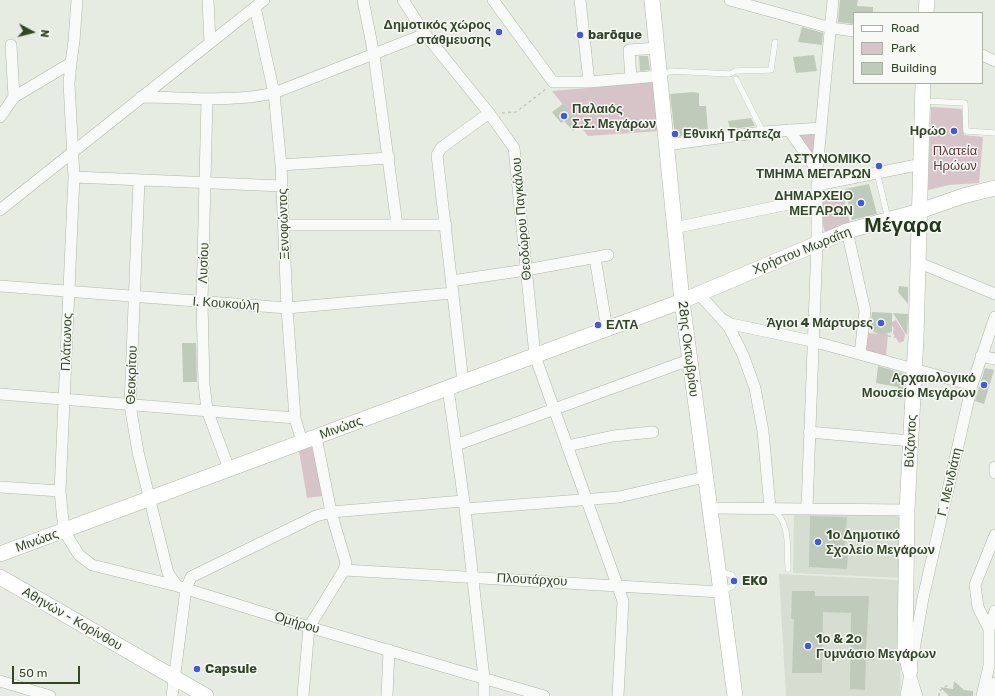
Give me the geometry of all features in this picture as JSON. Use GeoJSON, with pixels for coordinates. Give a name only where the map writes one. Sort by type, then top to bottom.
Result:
{"type":"FeatureCollection","features":[{"type":"Feature","properties":{"kind":"street","name":"Πλάτωνος"},"geometry":{"type":"LineString","coordinates":[[64,531],[60,491],[74,177],[69,83],[77,0]]}},
{"type":"Feature","properties":{"kind":"street"},"geometry":{"type":"LineString","coordinates":[[208,0],[210,43]]}},
{"type":"Feature","properties":{"kind":"street"},"geometry":{"type":"LineString","coordinates":[[0,210],[264,0]]}},
{"type":"Feature","properties":{"kind":"street"},"geometry":{"type":"LineString","coordinates":[[363,0],[374,55],[397,225]]}},
{"type":"Feature","properties":{"kind":"street","name":"Θεοδώρου Παγκάλου"},"geometry":{"type":"LineString","coordinates":[[402,0],[425,34],[491,115],[514,148],[535,356],[553,410],[618,585],[623,606],[618,696]]}},
{"type":"Feature","properties":{"kind":"street"},"geometry":{"type":"LineString","coordinates":[[493,0],[553,82],[589,82],[659,76]]}},
{"type":"Feature","properties":{"kind":"street"},"geometry":{"type":"LineString","coordinates":[[580,0],[589,82]]}},
{"type":"Feature","properties":{"kind":"street","name":"28ης Οκτωβρίου"},"geometry":{"type":"LineString","coordinates":[[652,0],[674,228],[689,360],[709,508],[724,590],[735,696]]}},
{"type":"Feature","properties":{"kind":"street"},"geometry":{"type":"LineString","coordinates":[[730,0],[831,28],[853,32]]}},
{"type":"Feature","properties":{"kind":"street"},"geometry":{"type":"LineString","coordinates":[[807,508],[812,341],[817,244],[817,170],[833,0]]}},
{"type":"Feature","properties":{"kind":"street"},"geometry":{"type":"LineString","coordinates":[[926,12],[927,0]]}},
{"type":"Feature","properties":{"kind":"street","name":"Ξενοφώντος"},"geometry":{"type":"LineString","coordinates":[[255,7],[274,93],[281,165],[287,308],[295,418],[309,440],[346,558],[344,570]]}},
{"type":"Feature","properties":{"kind":"street"},"geometry":{"type":"LineString","coordinates":[[141,98],[207,100],[254,98],[274,93],[425,34]]}},
{"type":"Feature","properties":{"kind":"street"},"geometry":{"type":"LineString","coordinates":[[11,45],[14,97]]}},
{"type":"Feature","properties":{"kind":"street"},"geometry":{"type":"LineString","coordinates":[[631,78],[629,50],[656,48]]}},
{"type":"Feature","properties":{"kind":"street"},"geometry":{"type":"LineString","coordinates":[[983,55],[995,61]]}},
{"type":"Feature","properties":{"kind":"street"},"geometry":{"type":"LineString","coordinates":[[0,117],[14,97],[71,63]]}},
{"type":"Feature","properties":{"kind":"street","name":"Βύζαντος"},"geometry":{"type":"LineString","coordinates":[[910,671],[905,650],[907,510],[922,164],[923,84]]}},
{"type":"Feature","properties":{"kind":"street","name":"Λυσίου"},"geometry":{"type":"LineString","coordinates":[[207,100],[202,302],[204,384],[207,410],[229,469]]}},
{"type":"Feature","properties":{"kind":"street"},"geometry":{"type":"LineString","coordinates":[[463,382],[437,155],[438,150],[491,115]]}},
{"type":"Feature","properties":{"kind":"street"},"geometry":{"type":"LineString","coordinates":[[666,145],[763,132],[820,128]]}},
{"type":"Feature","properties":{"kind":"street"},"geometry":{"type":"LineString","coordinates":[[789,130],[817,170]]}},
{"type":"Feature","properties":{"kind":"street"},"geometry":{"type":"LineString","coordinates":[[281,165],[389,158]]}},
{"type":"Feature","properties":{"kind":"street"},"geometry":{"type":"LineString","coordinates":[[817,185],[922,164]]}},
{"type":"Feature","properties":{"kind":"street"},"geometry":{"type":"LineString","coordinates":[[74,177],[282,186]]}},
{"type":"Feature","properties":{"kind":"street","name":"Θεοκρίτου"},"geometry":{"type":"LineString","coordinates":[[139,180],[130,405],[138,452],[168,573],[182,588]]}},
{"type":"Feature","properties":{"kind":"street","name":"Χρήστου Μωραΐτη"},"geometry":{"type":"LineString","coordinates":[[682,301],[847,231],[920,211],[958,197],[995,188]]}},
{"type":"Feature","properties":{"kind":"street"},"geometry":{"type":"LineString","coordinates":[[674,228],[817,198]]}},
{"type":"Feature","properties":{"kind":"street"},"geometry":{"type":"LineString","coordinates":[[283,224],[446,225]]}},
{"type":"Feature","properties":{"kind":"street"},"geometry":{"type":"LineString","coordinates":[[847,231],[865,311],[860,354]]}},
{"type":"Feature","properties":{"kind":"street"},"geometry":{"type":"LineString","coordinates":[[451,281],[526,270],[608,255]]}},
{"type":"Feature","properties":{"kind":"street"},"geometry":{"type":"LineString","coordinates":[[595,258],[606,329]]}},
{"type":"Feature","properties":{"kind":"street"},"geometry":{"type":"LineString","coordinates":[[917,262],[995,294]]}},
{"type":"Feature","properties":{"kind":"street","name":"Ι. Κουκούλη"},"geometry":{"type":"LineString","coordinates":[[0,286],[287,308],[452,293]]}},
{"type":"Feature","properties":{"kind":"street"},"geometry":{"type":"LineString","coordinates":[[699,294],[729,327],[742,355],[757,396],[764,431],[770,508]]}},
{"type":"Feature","properties":{"kind":"street","name":"Μινώας"},"geometry":{"type":"LineString","coordinates":[[0,554],[682,301]]}},
{"type":"Feature","properties":{"kind":"street","name":"Γ. Μενιδιάτη"},"geometry":{"type":"LineString","coordinates":[[906,695],[923,598],[972,385],[995,317]]}},
{"type":"Feature","properties":{"kind":"street"},"geometry":{"type":"LineString","coordinates":[[722,320],[731,324],[812,341],[972,385]]}},
{"type":"Feature","properties":{"kind":"street"},"geometry":{"type":"LineString","coordinates":[[982,356],[995,359]]}},
{"type":"Feature","properties":{"kind":"street"},"geometry":{"type":"LineString","coordinates":[[456,444],[689,360]]}},
{"type":"Feature","properties":{"kind":"street"},"geometry":{"type":"LineString","coordinates":[[448,388],[464,505],[484,678],[484,696]]}},
{"type":"Feature","properties":{"kind":"street"},"geometry":{"type":"LineString","coordinates":[[0,394],[64,398],[130,405],[295,418]]}},
{"type":"Feature","properties":{"kind":"street"},"geometry":{"type":"LineString","coordinates":[[567,446],[614,436],[653,432]]}},
{"type":"Feature","properties":{"kind":"street"},"geometry":{"type":"LineString","coordinates":[[809,432],[911,441]]}},
{"type":"Feature","properties":{"kind":"street"},"geometry":{"type":"LineString","coordinates":[[995,467],[995,473]]}},
{"type":"Feature","properties":{"kind":"street"},"geometry":{"type":"LineString","coordinates":[[172,696],[182,588],[191,577],[316,516],[331,512],[464,505],[587,501],[629,495],[705,477]]}},
{"type":"Feature","properties":{"kind":"street"},"geometry":{"type":"LineString","coordinates":[[0,487],[60,491]]}},
{"type":"Feature","properties":{"kind":"street"},"geometry":{"type":"LineString","coordinates":[[709,508],[907,510]]}},
{"type":"Feature","properties":{"kind":"street","name":"Ομήρου"},"geometry":{"type":"LineString","coordinates":[[64,531],[79,555],[92,565],[182,588],[544,696]]}},
{"type":"Feature","properties":{"kind":"street"},"geometry":{"type":"LineString","coordinates":[[989,629],[978,607],[975,585],[995,536]]}},
{"type":"Feature","properties":{"kind":"street"},"geometry":{"type":"LineString","coordinates":[[303,696],[309,627],[344,570]]}},
{"type":"Feature","properties":{"kind":"street","name":"Πλουτάρχου"},"geometry":{"type":"LineString","coordinates":[[344,570],[724,590]]}},
{"type":"Feature","properties":{"kind":"street","name":"Αθηνών - Κορίνθου"},"geometry":{"type":"LineString","coordinates":[[0,577],[206,696]]}},
{"type":"Feature","properties":{"kind":"street"},"geometry":{"type":"LineString","coordinates":[[982,696],[989,666],[989,629],[995,611]]}},
{"type":"Feature","properties":{"kind":"street"},"geometry":{"type":"LineString","coordinates":[[387,696],[390,650]]}},
{"type":"Feature","properties":{"kind":"street"},"geometry":{"type":"LineString","coordinates":[[910,671],[917,696]]}},
{"type":"Feature","properties":{"kind":"street"},"geometry":{"type":"LineString","coordinates":[[0,681],[50,696]]}},
{"type":"Feature","properties":{"kind":"street"},"geometry":{"type":"LineString","coordinates":[[992,696],[995,683]]}},
{"type":"Feature","properties":{"kind":"lane"},"geometry":{"type":"LineString","coordinates":[[659,76],[671,71],[730,74],[735,71],[771,70],[775,42]]}},
{"type":"Feature","properties":{"kind":"lane"},"geometry":{"type":"LineString","coordinates":[[736,79],[763,132]]}},
{"type":"Feature","properties":{"kind":"lane"},"geometry":{"type":"LineString","coordinates":[[922,100],[965,103],[966,130],[995,133]]}},
{"type":"Feature","properties":{"kind":"lane"},"geometry":{"type":"LineString","coordinates":[[878,172],[888,220]]}},
{"type":"Feature","properties":{"kind":"lane"},"geometry":{"type":"LineString","coordinates":[[770,508],[779,514],[785,528],[788,569]]}},
{"type":"Feature","properties":{"kind":"path"},"geometry":{"type":"LineString","coordinates":[[491,115],[516,112],[553,82]]}},
{"type":"Feature","properties":{"kind":"path"},"geometry":{"type":"LineString","coordinates":[[888,336],[896,337]]}},
{"type":"Feature","properties":{"kind":"path"},"geometry":{"type":"LineString","coordinates":[[938,696],[939,691],[948,685]]}},
{"type":"Feature","properties":{"kind":"shaded area"},"geometry":{"type":"Polygon","coordinates":[[[794,512],[906,516],[902,578],[793,573],[794,512]]]}},
{"type":"Feature","properties":{"kind":"shaded area"},"geometry":{"type":"Polygon","coordinates":[[[779,574],[902,580],[900,696],[786,696],[779,574]]]}},
{"type":"Feature","properties":{"kind":"green space"},"geometry":{"type":"Polygon","coordinates":[[[656,82],[660,131],[588,136],[552,91],[656,82]]]}},
{"type":"Feature","properties":{"kind":"green space","name":"Πλατεία Ηρώων"},"geometry":{"type":"Polygon","coordinates":[[[931,107],[963,109],[964,135],[983,137],[979,183],[949,185],[928,190],[931,107]]]}},
{"type":"Feature","properties":{"kind":"green space"},"geometry":{"type":"Polygon","coordinates":[[[819,133],[813,159],[797,135],[819,133]]]}},
{"type":"Feature","properties":{"kind":"green space"},"geometry":{"type":"Polygon","coordinates":[[[842,190],[850,223],[825,232],[823,226],[820,193],[842,190]]]}},
{"type":"Feature","properties":{"kind":"green space"},"geometry":{"type":"Polygon","coordinates":[[[896,320],[905,334],[904,341],[899,343],[893,333],[894,328],[892,326],[892,322],[896,320]]]}},
{"type":"Feature","properties":{"kind":"green space"},"geometry":{"type":"Polygon","coordinates":[[[867,333],[888,334],[886,356],[865,350],[867,333]]]}},
{"type":"Feature","properties":{"kind":"green space"},"geometry":{"type":"Polygon","coordinates":[[[314,446],[322,496],[307,498],[299,451],[314,446]]]}},
{"type":"Feature","properties":{"kind":"building"},"geometry":{"type":"Polygon","coordinates":[[[840,0],[858,0],[857,6],[873,7],[873,12],[853,12],[853,24],[838,22],[840,0]]]}},
{"type":"Feature","properties":{"kind":"building"},"geometry":{"type":"Polygon","coordinates":[[[802,27],[823,33],[822,45],[798,42],[802,27]]]}},
{"type":"Feature","properties":{"kind":"building"},"geometry":{"type":"Polygon","coordinates":[[[814,55],[817,71],[796,73],[793,57],[814,55]]]}},
{"type":"Feature","properties":{"kind":"building"},"geometry":{"type":"Polygon","coordinates":[[[639,56],[648,56],[650,70],[640,71],[639,56]]]}},
{"type":"Feature","properties":{"kind":"building"},"geometry":{"type":"Polygon","coordinates":[[[693,92],[699,93],[699,106],[706,106],[708,132],[675,137],[670,94],[693,92]]]}},
{"type":"Feature","properties":{"kind":"building","name":"Παλαιός Σ.Σ. Μεγάρων"},"geometry":{"type":"Polygon","coordinates":[[[563,104],[580,126],[573,131],[564,121],[561,123],[552,112],[563,104]]]}},
{"type":"Feature","properties":{"kind":"building"},"geometry":{"type":"Polygon","coordinates":[[[751,118],[755,126],[730,129],[728,121],[751,118]]]}},
{"type":"Feature","properties":{"kind":"building","name":"ΔΗΜΑΡΧΕΙΟ ΜΕΓΑΡΩΝ"},"geometry":{"type":"Polygon","coordinates":[[[869,184],[877,214],[852,220],[845,189],[869,184]]]}},
{"type":"Feature","properties":{"kind":"building"},"geometry":{"type":"Polygon","coordinates":[[[899,286],[908,287],[908,304],[898,292],[899,286]]]}},
{"type":"Feature","properties":{"kind":"building","name":"Άγιοι 4 Μάρτυρες"},"geometry":{"type":"Polygon","coordinates":[[[872,312],[892,313],[892,332],[881,335],[870,330],[872,312]]]}},
{"type":"Feature","properties":{"kind":"building"},"geometry":{"type":"Polygon","coordinates":[[[893,313],[908,314],[907,334],[906,334],[893,313]]]}},
{"type":"Feature","properties":{"kind":"building"},"geometry":{"type":"Polygon","coordinates":[[[182,343],[196,343],[197,382],[183,382],[182,343]]]}},
{"type":"Feature","properties":{"kind":"building"},"geometry":{"type":"Polygon","coordinates":[[[878,366],[905,374],[904,394],[898,394],[898,387],[876,383],[878,366]]]}},
{"type":"Feature","properties":{"kind":"building","name":"Αρχαιολογικό Μουσείο Μεγάρων"},"geometry":{"type":"Polygon","coordinates":[[[985,368],[994,370],[984,404],[975,401],[985,368]]]}},
{"type":"Feature","properties":{"kind":"building","name":"1ο Δημοτικό Σχολείο Μεγάρων"},"geometry":{"type":"Polygon","coordinates":[[[810,516],[847,517],[845,549],[848,549],[847,569],[809,567],[810,516]]]}},
{"type":"Feature","properties":{"kind":"building","name":"1ο & 2ο Γυμνάσιο Μεγάρων"},"geometry":{"type":"Polygon","coordinates":[[[792,591],[815,591],[815,596],[869,596],[866,650],[874,650],[874,660],[866,660],[865,690],[850,689],[851,613],[823,612],[822,673],[792,673],[794,619],[791,619],[792,591]]]}},
{"type":"Feature","properties":{"kind":"building"},"geometry":{"type":"Polygon","coordinates":[[[954,681],[964,690],[973,691],[973,696],[949,696],[940,687],[953,689],[954,681]]]}},
{"type":"Feature","properties":{"kind":"place","name":"Δημοτικός χώρος στάθμευσης"},"geometry":{"type":"Point","coordinates":[499,32]}},
{"type":"Feature","properties":{"kind":"place","name":"barōque"},"geometry":{"type":"Point","coordinates":[580,35]}},
{"type":"Feature","properties":{"kind":"place","name":"Παλαιός Σ.Σ. Μεγάρων"},"geometry":{"type":"Point","coordinates":[564,116]}},
{"type":"Feature","properties":{"kind":"place","name":"Ηρώο"},"geometry":{"type":"Point","coordinates":[954,131]}},
{"type":"Feature","properties":{"kind":"place","name":"Εθνική Τράπεζα"},"geometry":{"type":"Point","coordinates":[675,134]}},
{"type":"Feature","properties":{"kind":"place","name":"ΑΣΤΥΝΟΜΙΚΟ ΤΜΗΜΑ ΜΕΓΑΡΩΝ"},"geometry":{"type":"Point","coordinates":[879,166]}},
{"type":"Feature","properties":{"kind":"place","name":"ΔΗΜΑΡΧΕΙΟ ΜΕΓΑΡΩΝ"},"geometry":{"type":"Point","coordinates":[861,203]}},
{"type":"Feature","properties":{"kind":"place","name":"Άγιοι 4 Μάρτυρες"},"geometry":{"type":"Point","coordinates":[881,323]}},
{"type":"Feature","properties":{"kind":"place","name":"ΕΛΤΑ"},"geometry":{"type":"Point","coordinates":[598,325]}},
{"type":"Feature","properties":{"kind":"place","name":"Αρχαιολογικό Μουσείο Μεγάρων"},"geometry":{"type":"Point","coordinates":[984,385]}},
{"type":"Feature","properties":{"kind":"place","name":"1ο Δημοτικό Σχολείο Μεγάρων"},"geometry":{"type":"Point","coordinates":[818,542]}},
{"type":"Feature","properties":{"kind":"place","name":"EKO"},"geometry":{"type":"Point","coordinates":[734,581]}},
{"type":"Feature","properties":{"kind":"place","name":"1ο & 2ο Γυμνάσιο Μεγάρων"},"geometry":{"type":"Point","coordinates":[808,646]}},
{"type":"Feature","properties":{"kind":"place","name":"Capsule"},"geometry":{"type":"Point","coordinates":[197,669]}},
{"type":"Feature","properties":{"kind":"district","name":"Μέγαρα"},"geometry":{"type":"Point","coordinates":[903,226]}}]}
